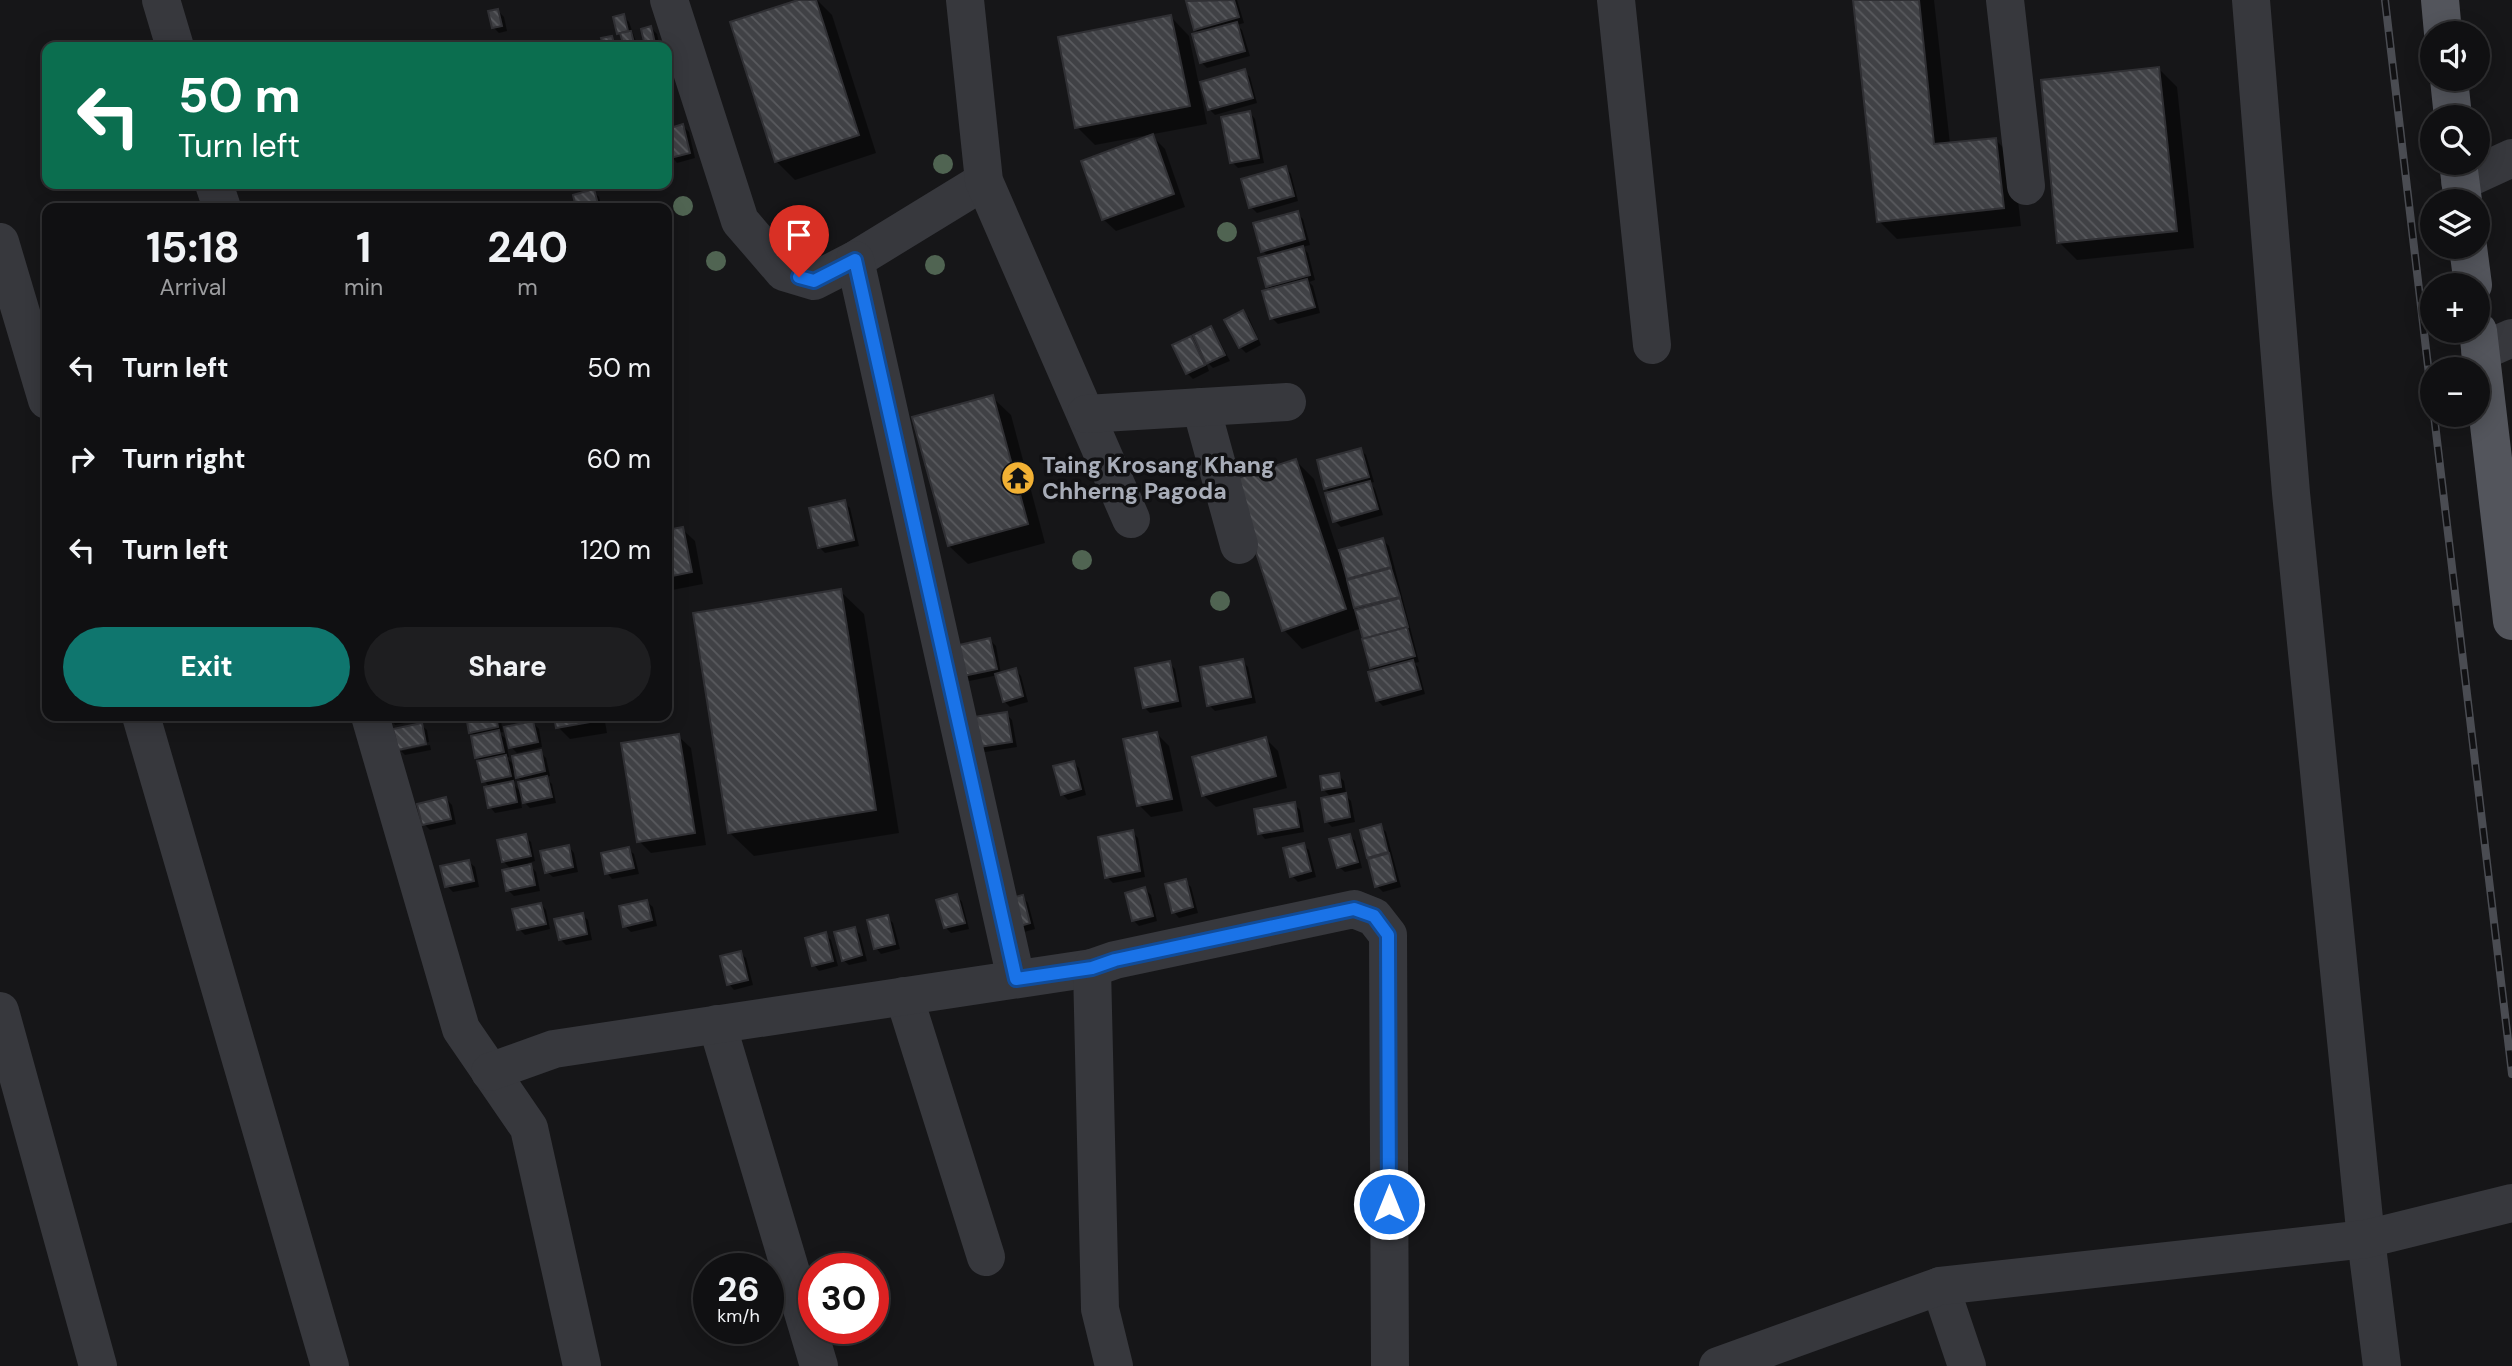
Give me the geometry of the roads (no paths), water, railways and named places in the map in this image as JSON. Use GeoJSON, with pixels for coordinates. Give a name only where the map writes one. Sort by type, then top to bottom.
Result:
{"type":"FeatureCollection","features":[{"type":"Feature","properties":{"kind":"main road"},"geometry":{"type":"LineString","coordinates":[[2440,0],[2442,21]]}},
{"type":"Feature","properties":{"kind":"main road"},"geometry":{"type":"LineString","coordinates":[[2490,340],[2512,621]]}},
{"type":"Feature","properties":{"kind":"street"},"geometry":{"type":"LineString","coordinates":[[161,0],[174,42]]}},
{"type":"Feature","properties":{"kind":"street"},"geometry":{"type":"LineString","coordinates":[[669,0],[740,221],[784,272],[814,281],[855,260],[984,181]]}},
{"type":"Feature","properties":{"kind":"street"},"geometry":{"type":"LineString","coordinates":[[965,0],[984,181],[1131,519]]}},
{"type":"Feature","properties":{"kind":"street"},"geometry":{"type":"LineString","coordinates":[[1616,0],[1652,345]]}},
{"type":"Feature","properties":{"kind":"street"},"geometry":{"type":"LineString","coordinates":[[2005,0],[2026,186]]}},
{"type":"Feature","properties":{"kind":"street"},"geometry":{"type":"LineString","coordinates":[[2251,0],[2291,493],[2366,1239],[2382,1366]]}},
{"type":"Feature","properties":{"kind":"street"},"geometry":{"type":"LineString","coordinates":[[2460,182],[2512,158]]}},
{"type":"Feature","properties":{"kind":"street"},"geometry":{"type":"LineString","coordinates":[[0,242],[42,383]]}},
{"type":"Feature","properties":{"kind":"street"},"geometry":{"type":"LineString","coordinates":[[855,260],[1016,979]]}},
{"type":"Feature","properties":{"kind":"street"},"geometry":{"type":"LineString","coordinates":[[1086,414],[1287,402]]}},
{"type":"Feature","properties":{"kind":"street"},"geometry":{"type":"LineString","coordinates":[[1201,407],[1239,545]]}},
{"type":"Feature","properties":{"kind":"street"},"geometry":{"type":"LineString","coordinates":[[142,721],[330,1366]]}},
{"type":"Feature","properties":{"kind":"street"},"geometry":{"type":"LineString","coordinates":[[371,721],[461,1029],[529,1128],[582,1366]]}},
{"type":"Feature","properties":{"kind":"street"},"geometry":{"type":"LineString","coordinates":[[491,1072],[554,1049],[1092,968],[1115,960],[1354,909],[1374,916],[1388,935],[1390,1366]]}},
{"type":"Feature","properties":{"kind":"street"},"geometry":{"type":"LineString","coordinates":[[1092,968],[1100,1309],[1114,1366]]}},
{"type":"Feature","properties":{"kind":"street"},"geometry":{"type":"LineString","coordinates":[[904,996],[986,1257]]}},
{"type":"Feature","properties":{"kind":"street"},"geometry":{"type":"LineString","coordinates":[[0,1011],[98,1366]]}},
{"type":"Feature","properties":{"kind":"street"},"geometry":{"type":"LineString","coordinates":[[717,1024],[819,1366]]}},
{"type":"Feature","properties":{"kind":"street"},"geometry":{"type":"LineString","coordinates":[[1718,1366],[1940,1286],[2366,1239],[2512,1203]]}},
{"type":"Feature","properties":{"kind":"street"},"geometry":{"type":"LineString","coordinates":[[1940,1286],[1968,1366]]}},
{"type":"Feature","properties":{"kind":"railway"},"geometry":{"type":"LineString","coordinates":[[2385,0],[2427,357]]}},
{"type":"Feature","properties":{"kind":"railway"},"geometry":{"type":"LineString","coordinates":[[2435,427],[2512,1074]]}},
{"type":"Feature","properties":{"kind":"place","name":"Taing Krosang Khang Chherng Pagoda"},"geometry":{"type":"Point","coordinates":[1018,478]}}]}
